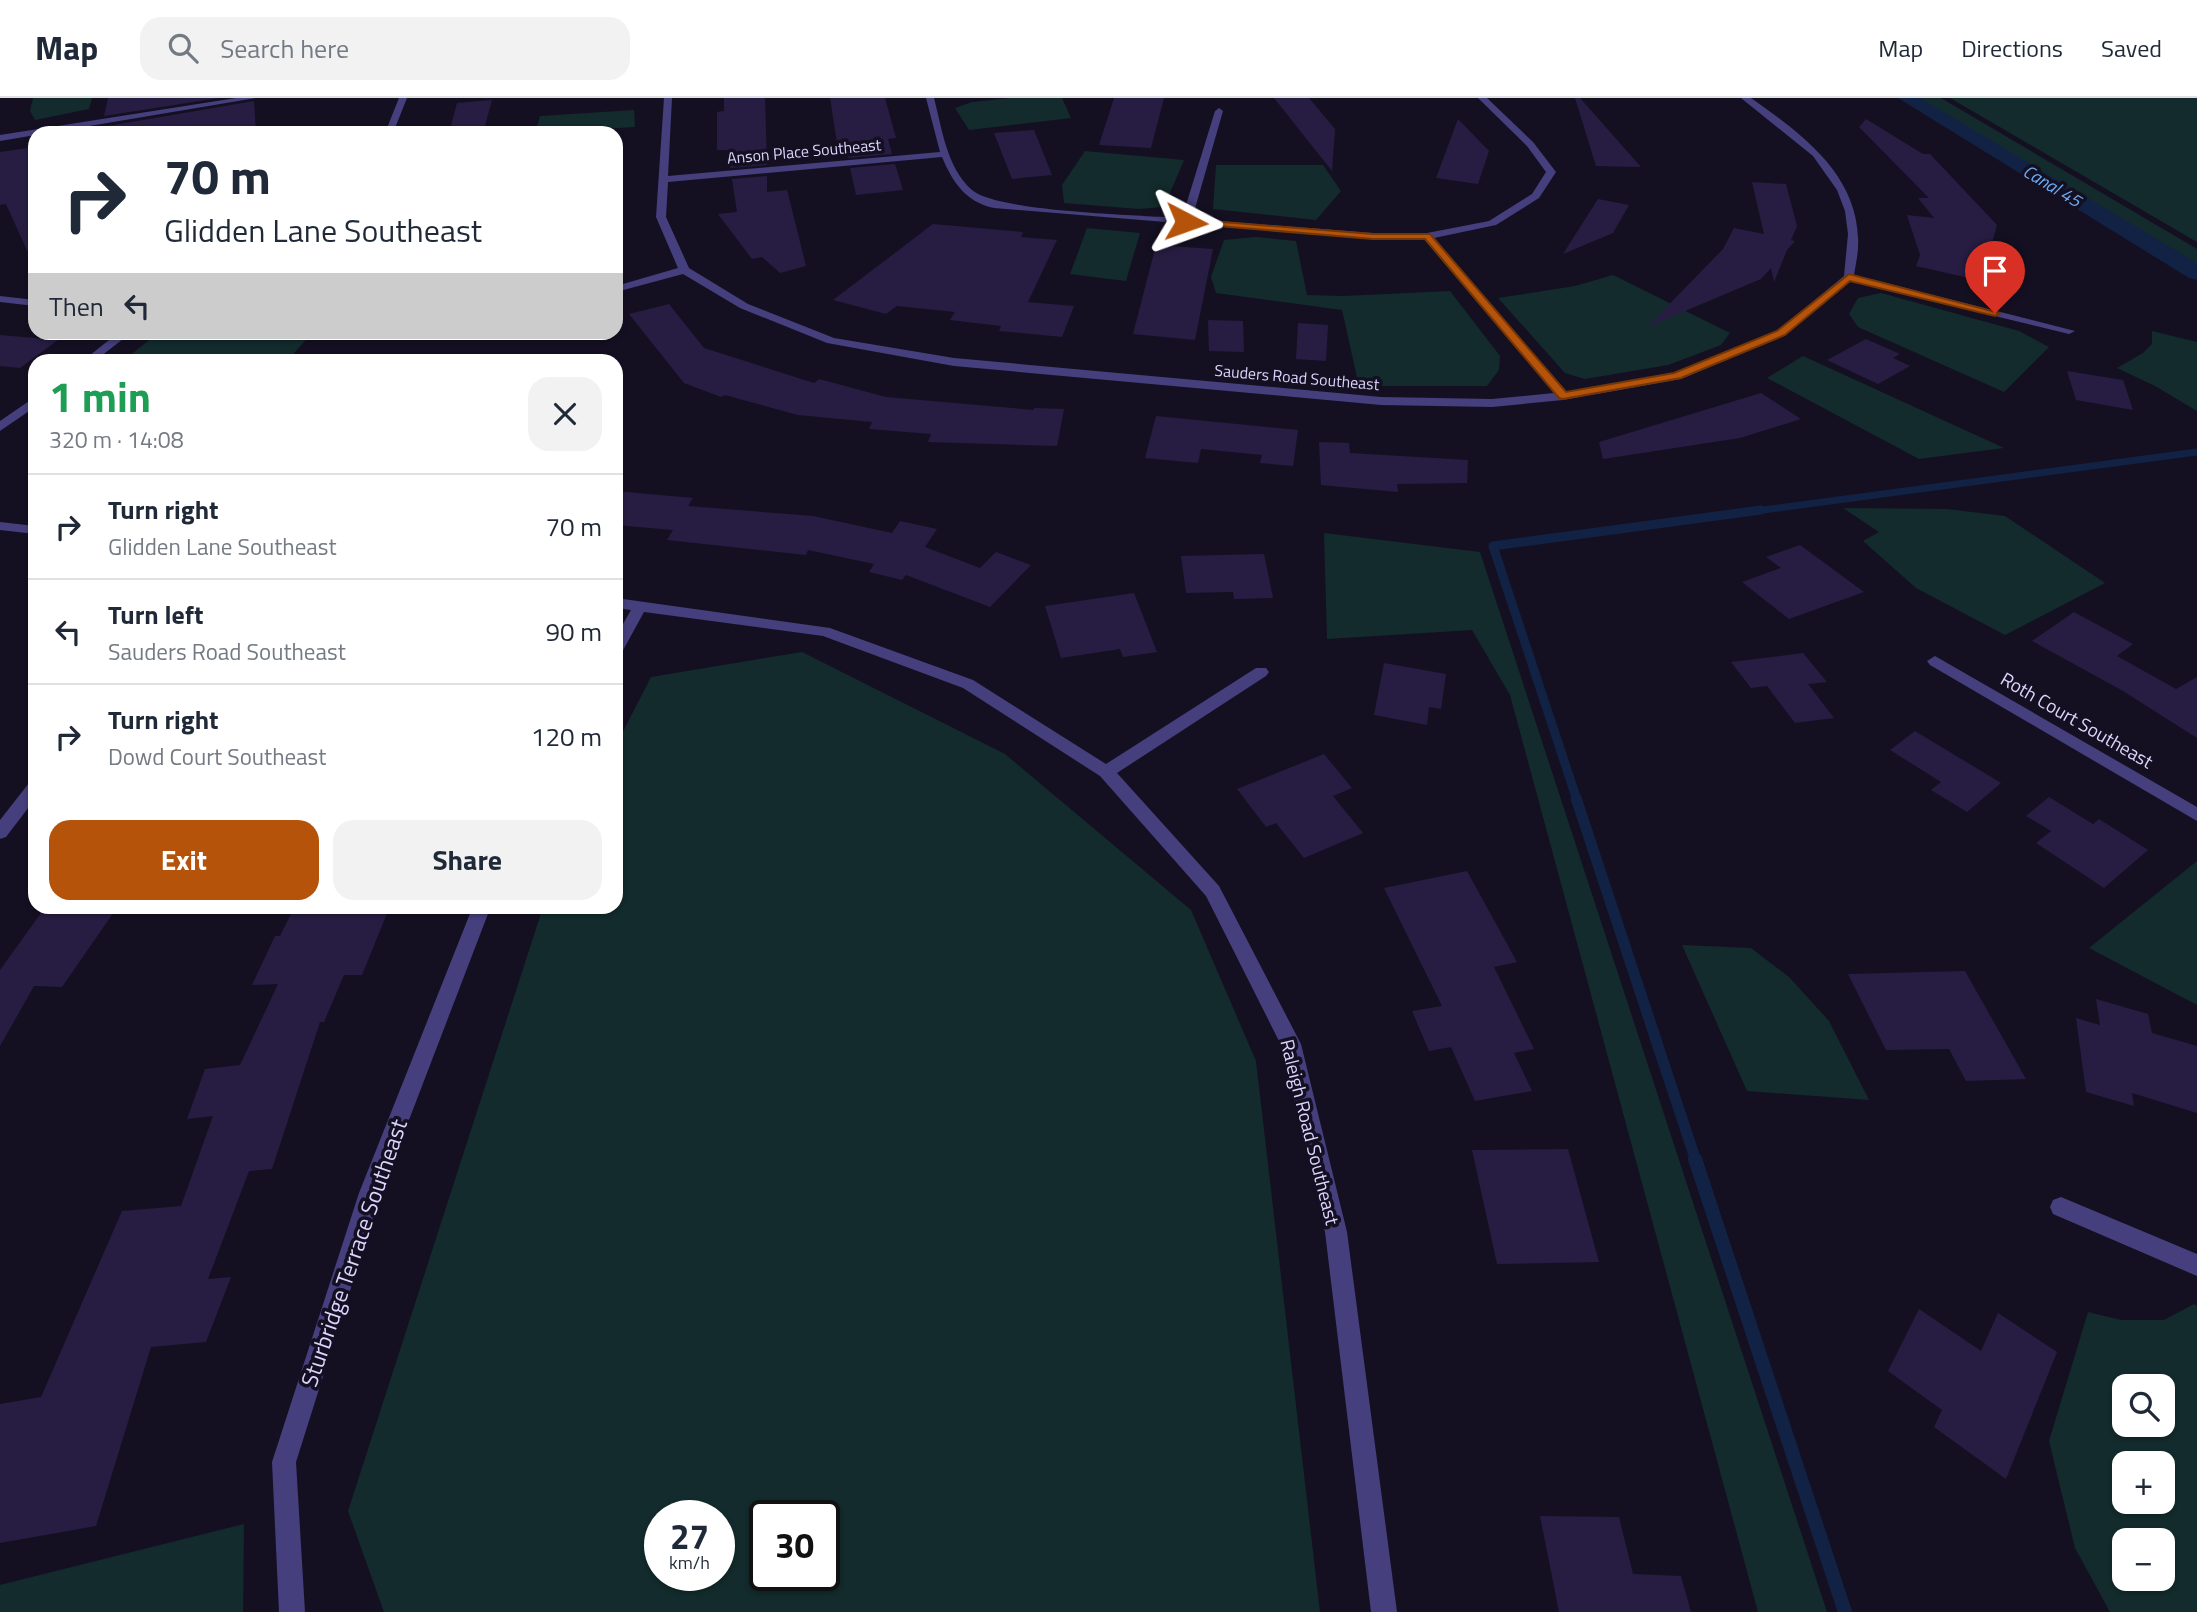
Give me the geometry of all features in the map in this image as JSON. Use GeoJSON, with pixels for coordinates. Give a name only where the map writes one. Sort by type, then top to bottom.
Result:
{"type":"FeatureCollection","features":[{"type":"Feature","properties":{"kind":"street"},"geometry":{"type":"LineString","coordinates":[[76,126],[252,98]]}},
{"type":"Feature","properties":{"kind":"street"},"geometry":{"type":"LineString","coordinates":[[392,126],[403,98]]}},
{"type":"Feature","properties":{"kind":"street"},"geometry":{"type":"LineString","coordinates":[[623,287],[684,270],[661,217],[668,98]]}},
{"type":"Feature","properties":{"kind":"street"},"geometry":{"type":"LineString","coordinates":[[930,98],[946,154],[962,187],[981,201],[1023,209],[1373,236],[1427,236],[1492,223],[1536,197],[1551,172],[1530,144],[1482,98]]}},
{"type":"Feature","properties":{"kind":"street"},"geometry":{"type":"LineString","coordinates":[[1745,98],[1780,123],[1822,160],[1844,189],[1853,234],[1849,277],[2069,331]]}},
{"type":"Feature","properties":{"kind":"street"},"geometry":{"type":"LineString","coordinates":[[1186,222],[1219,111]]}},
{"type":"Feature","properties":{"kind":"street"},"geometry":{"type":"LineString","coordinates":[[0,138],[28,134]]}},
{"type":"Feature","properties":{"kind":"street","name":"Anson Place Southeast"},"geometry":{"type":"LineString","coordinates":[[664,179],[946,154]]}},
{"type":"Feature","properties":{"kind":"street"},"geometry":{"type":"LineString","coordinates":[[1427,236],[1563,396]]}},
{"type":"Feature","properties":{"kind":"street","name":"Sauders Road Southeast"},"geometry":{"type":"LineString","coordinates":[[684,270],[744,306],[831,341],[954,362],[1381,401],[1492,403],[1563,396],[1677,376],[1781,333],[1849,277]]}},
{"type":"Feature","properties":{"kind":"street"},"geometry":{"type":"LineString","coordinates":[[0,299],[28,302]]}},
{"type":"Feature","properties":{"kind":"street"},"geometry":{"type":"LineString","coordinates":[[97,354],[116,340]]}},
{"type":"Feature","properties":{"kind":"street"},"geometry":{"type":"LineString","coordinates":[[0,427],[28,406]]}},
{"type":"Feature","properties":{"kind":"street"},"geometry":{"type":"LineString","coordinates":[[0,526],[28,529]]}},
{"type":"Feature","properties":{"kind":"street","name":"Raleigh Road Southeast"},"geometry":{"type":"LineString","coordinates":[[623,604],[825,631],[968,684],[1106,772],[1213,891],[1291,1044],[1336,1232],[1384,1612]]}},
{"type":"Feature","properties":{"kind":"street"},"geometry":{"type":"LineString","coordinates":[[623,637],[639,606]]}},
{"type":"Feature","properties":{"kind":"street","name":"Roth Court Southeast"},"geometry":{"type":"LineString","coordinates":[[1935,661],[2197,815]]}},
{"type":"Feature","properties":{"kind":"street"},"geometry":{"type":"LineString","coordinates":[[1106,772],[1261,672]]}},
{"type":"Feature","properties":{"kind":"street"},"geometry":{"type":"LineString","coordinates":[[0,832],[28,796]]}},
{"type":"Feature","properties":{"kind":"street","name":"Sturbridge Terrace Southeast"},"geometry":{"type":"LineString","coordinates":[[292,1612],[285,1462],[370,1193],[479,914]]}},
{"type":"Feature","properties":{"kind":"street"},"geometry":{"type":"LineString","coordinates":[[2061,1207],[2197,1265]]}},
{"type":"Feature","properties":{"kind":"green space"},"geometry":{"type":"Polygon","coordinates":[[[33,98],[92,98],[89,109],[35,120],[30,111],[33,98]]]}},
{"type":"Feature","properties":{"kind":"green space"},"geometry":{"type":"Polygon","coordinates":[[[1011,98],[1062,98],[1071,118],[969,130],[955,108],[972,102],[1011,98]]]}},
{"type":"Feature","properties":{"kind":"green space"},"geometry":{"type":"Polygon","coordinates":[[[1905,98],[1941,98],[2197,249],[2197,264],[2175,267],[1905,98]]]}},
{"type":"Feature","properties":{"kind":"green space"},"geometry":{"type":"Polygon","coordinates":[[[1950,98],[2197,98],[2197,242],[1950,98]]]}},
{"type":"Feature","properties":{"kind":"green space"},"geometry":{"type":"Polygon","coordinates":[[[634,110],[635,127],[537,126],[540,116],[634,110]]]}},
{"type":"Feature","properties":{"kind":"green space"},"geometry":{"type":"Polygon","coordinates":[[[1085,151],[1184,160],[1164,207],[1139,209],[1064,203],[1062,185],[1085,151]]]}},
{"type":"Feature","properties":{"kind":"green space"},"geometry":{"type":"Polygon","coordinates":[[[1216,165],[1323,165],[1341,191],[1316,220],[1213,209],[1216,165]]]}},
{"type":"Feature","properties":{"kind":"green space"},"geometry":{"type":"Polygon","coordinates":[[[1087,228],[1140,233],[1126,281],[1070,274],[1087,228]]]}},
{"type":"Feature","properties":{"kind":"green space"},"geometry":{"type":"Polygon","coordinates":[[[1256,237],[1296,241],[1307,295],[1450,291],[1500,356],[1499,370],[1487,386],[1359,386],[1342,310],[1216,293],[1211,277],[1224,240],[1256,237]]]}},
{"type":"Feature","properties":{"kind":"green space"},"geometry":{"type":"Polygon","coordinates":[[[1613,275],[1730,333],[1721,345],[1668,365],[1585,379],[1565,373],[1498,298],[1575,286],[1613,275]]]}},
{"type":"Feature","properties":{"kind":"green space"},"geometry":{"type":"Polygon","coordinates":[[[1881,293],[2019,331],[2049,347],[2004,392],[1858,327],[1849,314],[1858,298],[1881,293]]]}},
{"type":"Feature","properties":{"kind":"green space"},"geometry":{"type":"Polygon","coordinates":[[[2152,331],[2197,342],[2197,411],[2155,386],[2117,368],[2143,353],[2152,344],[2152,331]]]}},
{"type":"Feature","properties":{"kind":"green space"},"geometry":{"type":"Polygon","coordinates":[[[149,340],[306,340],[293,354],[132,354],[149,340]]]}},
{"type":"Feature","properties":{"kind":"green space"},"geometry":{"type":"Polygon","coordinates":[[[1803,356],[2004,448],[1919,459],[1767,378],[1803,356]]]}},
{"type":"Feature","properties":{"kind":"green space"},"geometry":{"type":"Polygon","coordinates":[[[1843,508],[1947,509],[2005,516],[2105,583],[2005,635],[1916,588],[1863,541],[1879,532],[1843,508]]]}},
{"type":"Feature","properties":{"kind":"green space"},"geometry":{"type":"Polygon","coordinates":[[[1324,533],[1480,552],[1827,1612],[1758,1612],[1510,695],[1472,630],[1327,639],[1324,533]]]}},
{"type":"Feature","properties":{"kind":"green space"},"geometry":{"type":"Polygon","coordinates":[[[802,652],[1005,754],[1191,910],[1256,1061],[1320,1612],[384,1612],[348,1511],[541,914],[623,914],[623,731],[651,677],[802,652]]]}},
{"type":"Feature","properties":{"kind":"green space"},"geometry":{"type":"Polygon","coordinates":[[[2197,861],[2197,1005],[2089,948],[2197,861]]]}},
{"type":"Feature","properties":{"kind":"green space"},"geometry":{"type":"Polygon","coordinates":[[[1682,945],[1751,948],[1789,977],[1829,1021],[1869,1100],[1747,1091],[1682,945]]]}},
{"type":"Feature","properties":{"kind":"green space"},"geometry":{"type":"Polygon","coordinates":[[[2194,1304],[2197,1306],[2197,1612],[2110,1612],[2075,1548],[2049,1441],[2088,1312],[2121,1320],[2164,1320],[2194,1304]]]}},
{"type":"Feature","properties":{"kind":"green space"},"geometry":{"type":"Polygon","coordinates":[[[244,1524],[243,1612],[0,1612],[0,1585],[244,1524]]]}},
{"type":"Feature","properties":{"kind":"building"},"geometry":{"type":"Polygon","coordinates":[[[108,98],[219,98],[104,116],[108,98]]]}},
{"type":"Feature","properties":{"kind":"building"},"geometry":{"type":"Polygon","coordinates":[[[724,98],[765,98],[767,165],[730,168],[727,150],[717,150],[717,112],[724,111],[724,98]]]}},
{"type":"Feature","properties":{"kind":"building"},"geometry":{"type":"Polygon","coordinates":[[[830,98],[885,98],[896,138],[888,139],[892,154],[848,158],[844,142],[837,143],[830,98]]]}},
{"type":"Feature","properties":{"kind":"building"},"geometry":{"type":"Polygon","coordinates":[[[1114,98],[1164,98],[1151,148],[1099,145],[1114,98]]]}},
{"type":"Feature","properties":{"kind":"building"},"geometry":{"type":"Polygon","coordinates":[[[1274,98],[1309,98],[1335,129],[1332,171],[1274,98]]]}},
{"type":"Feature","properties":{"kind":"building"},"geometry":{"type":"Polygon","coordinates":[[[1575,98],[1580,98],[1641,167],[1596,166],[1575,98]]]}},
{"type":"Feature","properties":{"kind":"building"},"geometry":{"type":"Polygon","coordinates":[[[492,100],[485,126],[451,126],[457,103],[492,100]]]}},
{"type":"Feature","properties":{"kind":"building"},"geometry":{"type":"Polygon","coordinates":[[[254,101],[256,126],[108,126],[254,101]]]}},
{"type":"Feature","properties":{"kind":"building"},"geometry":{"type":"Polygon","coordinates":[[[1458,119],[1489,151],[1478,184],[1436,178],[1458,119]]]}},
{"type":"Feature","properties":{"kind":"building"},"geometry":{"type":"Polygon","coordinates":[[[1866,119],[1923,154],[1930,154],[1997,225],[1982,281],[1916,266],[1920,255],[1907,215],[1934,218],[1918,198],[1929,198],[1859,127],[1866,119]]]}},
{"type":"Feature","properties":{"kind":"building"},"geometry":{"type":"Polygon","coordinates":[[[1034,130],[1052,175],[1012,179],[994,133],[1034,130]]]}},
{"type":"Feature","properties":{"kind":"building"},"geometry":{"type":"Polygon","coordinates":[[[28,148],[28,253],[6,204],[0,205],[0,152],[28,148]]]}},
{"type":"Feature","properties":{"kind":"building"},"geometry":{"type":"Polygon","coordinates":[[[895,164],[903,190],[856,195],[850,168],[895,164]]]}},
{"type":"Feature","properties":{"kind":"building"},"geometry":{"type":"Polygon","coordinates":[[[767,176],[767,192],[787,190],[806,266],[780,273],[762,257],[752,259],[718,214],[737,212],[732,179],[767,176]]]}},
{"type":"Feature","properties":{"kind":"building"},"geometry":{"type":"Polygon","coordinates":[[[1752,182],[1786,184],[1797,226],[1791,240],[1795,241],[1787,250],[1774,282],[1771,268],[1761,279],[1647,327],[1723,249],[1734,228],[1764,234],[1752,182]]]}},
{"type":"Feature","properties":{"kind":"building"},"geometry":{"type":"Polygon","coordinates":[[[1598,199],[1629,205],[1613,233],[1563,254],[1598,199]]]}},
{"type":"Feature","properties":{"kind":"building"},"geometry":{"type":"Polygon","coordinates":[[[933,224],[1023,232],[1021,237],[1057,240],[1028,302],[1074,306],[1062,337],[999,331],[1001,326],[950,320],[955,312],[897,306],[886,314],[833,300],[933,224]]]}},
{"type":"Feature","properties":{"kind":"building"},"geometry":{"type":"Polygon","coordinates":[[[1156,245],[1213,249],[1195,340],[1133,334],[1156,245]]]}},
{"type":"Feature","properties":{"kind":"building"},"geometry":{"type":"Polygon","coordinates":[[[669,304],[704,348],[814,383],[819,379],[886,397],[1034,410],[1064,409],[1057,446],[928,442],[931,434],[869,429],[872,422],[798,415],[725,395],[721,397],[684,383],[629,314],[669,304]]]}},
{"type":"Feature","properties":{"kind":"building"},"geometry":{"type":"Polygon","coordinates":[[[1208,320],[1243,321],[1244,352],[1209,351],[1208,320]]]}},
{"type":"Feature","properties":{"kind":"building"},"geometry":{"type":"Polygon","coordinates":[[[1298,323],[1328,325],[1326,361],[1296,359],[1298,323]]]}},
{"type":"Feature","properties":{"kind":"building"},"geometry":{"type":"Polygon","coordinates":[[[0,335],[28,337],[28,340],[58,340],[39,354],[28,354],[28,362],[20,368],[0,366],[0,335]]]}},
{"type":"Feature","properties":{"kind":"building"},"geometry":{"type":"Polygon","coordinates":[[[1866,339],[1900,354],[1893,358],[1910,366],[1878,384],[1827,360],[1866,339]]]}},
{"type":"Feature","properties":{"kind":"building"},"geometry":{"type":"Polygon","coordinates":[[[2067,371],[2123,380],[2133,410],[2076,400],[2067,371]]]}},
{"type":"Feature","properties":{"kind":"building"},"geometry":{"type":"Polygon","coordinates":[[[1761,393],[1801,419],[1740,438],[1603,459],[1599,442],[1761,393]]]}},
{"type":"Feature","properties":{"kind":"building"},"geometry":{"type":"Polygon","coordinates":[[[1156,416],[1298,430],[1293,466],[1260,463],[1262,455],[1201,449],[1198,463],[1145,458],[1156,416]]]}},
{"type":"Feature","properties":{"kind":"building"},"geometry":{"type":"Polygon","coordinates":[[[1319,442],[1349,443],[1350,453],[1468,460],[1467,483],[1397,484],[1398,492],[1321,485],[1319,442]]]}},
{"type":"Feature","properties":{"kind":"building"},"geometry":{"type":"Polygon","coordinates":[[[623,492],[693,498],[688,506],[813,516],[892,533],[900,521],[937,529],[925,547],[980,568],[996,552],[1031,565],[990,607],[906,575],[902,580],[869,572],[874,564],[808,550],[806,555],[667,540],[673,530],[623,526],[623,492]]]}},
{"type":"Feature","properties":{"kind":"building"},"geometry":{"type":"Polygon","coordinates":[[[1800,545],[1864,592],[1789,619],[1742,582],[1781,568],[1766,557],[1800,545]]]}},
{"type":"Feature","properties":{"kind":"building"},"geometry":{"type":"Polygon","coordinates":[[[1264,554],[1273,598],[1234,599],[1233,592],[1186,593],[1181,556],[1264,554]]]}},
{"type":"Feature","properties":{"kind":"building"},"geometry":{"type":"Polygon","coordinates":[[[1134,593],[1157,652],[1123,657],[1120,649],[1061,658],[1045,606],[1134,593]]]}},
{"type":"Feature","properties":{"kind":"building"},"geometry":{"type":"Polygon","coordinates":[[[2074,612],[2133,644],[2117,656],[2176,689],[2197,677],[2197,738],[2123,691],[2032,641],[2074,612]]]}},
{"type":"Feature","properties":{"kind":"building"},"geometry":{"type":"Polygon","coordinates":[[[1803,653],[1827,682],[1808,684],[1834,718],[1795,723],[1767,686],[1751,688],[1731,662],[1803,653]]]}},
{"type":"Feature","properties":{"kind":"building"},"geometry":{"type":"Polygon","coordinates":[[[1384,663],[1446,674],[1441,709],[1429,707],[1427,725],[1374,715],[1384,663]]]}},
{"type":"Feature","properties":{"kind":"building"},"geometry":{"type":"Polygon","coordinates":[[[1915,731],[2001,783],[1967,812],[1931,790],[1941,782],[1890,750],[1915,731]]]}},
{"type":"Feature","properties":{"kind":"building"},"geometry":{"type":"Polygon","coordinates":[[[1324,754],[1352,788],[1333,796],[1363,833],[1304,858],[1276,823],[1266,827],[1237,789],[1324,754]]]}},
{"type":"Feature","properties":{"kind":"building"},"geometry":{"type":"Polygon","coordinates":[[[2049,797],[2093,824],[2099,819],[2148,850],[2104,888],[2036,843],[2051,831],[2026,816],[2049,797]]]}},
{"type":"Feature","properties":{"kind":"building"},"geometry":{"type":"Polygon","coordinates":[[[1467,871],[1517,962],[1494,967],[1534,1049],[1514,1053],[1532,1091],[1475,1101],[1451,1047],[1429,1051],[1412,1011],[1442,1006],[1384,888],[1467,871]]]}},
{"type":"Feature","properties":{"kind":"building"},"geometry":{"type":"Polygon","coordinates":[[[40,914],[112,914],[62,987],[34,986],[0,1046],[0,970],[40,914]]]}},
{"type":"Feature","properties":{"kind":"building"},"geometry":{"type":"Polygon","coordinates":[[[291,914],[387,914],[362,975],[344,975],[324,1022],[320,1022],[272,1169],[249,1171],[208,1279],[231,1277],[206,1342],[151,1347],[96,1526],[0,1543],[0,1404],[41,1397],[122,1211],[181,1206],[213,1116],[187,1119],[205,1069],[240,1065],[278,984],[252,985],[275,936],[280,936],[291,914]]]}},
{"type":"Feature","properties":{"kind":"building"},"geometry":{"type":"Polygon","coordinates":[[[1965,971],[2026,1079],[1966,1081],[1949,1049],[1886,1050],[1848,974],[1965,971]]]}},
{"type":"Feature","properties":{"kind":"building"},"geometry":{"type":"Polygon","coordinates":[[[2096,999],[2148,1014],[2152,1033],[2197,1046],[2197,1113],[2132,1093],[2134,1106],[2086,1092],[2076,1018],[2100,1025],[2096,999]]]}},
{"type":"Feature","properties":{"kind":"building"},"geometry":{"type":"Polygon","coordinates":[[[1568,1149],[1599,1262],[1497,1264],[1472,1150],[1568,1149]]]}},
{"type":"Feature","properties":{"kind":"building"},"geometry":{"type":"Polygon","coordinates":[[[1919,1309],[1981,1351],[1998,1313],[2057,1352],[2006,1479],[1934,1427],[1942,1410],[1888,1371],[1919,1309]]]}},
{"type":"Feature","properties":{"kind":"building"},"geometry":{"type":"Polygon","coordinates":[[[1540,1516],[1619,1517],[1633,1574],[1681,1576],[1691,1612],[1559,1612],[1540,1516]]]}},
{"type":"Feature","properties":{"kind":"waterway","name":"Canal 45"},"geometry":{"type":"LineString","coordinates":[[1907,98],[2197,273]]}},
{"type":"Feature","properties":{"kind":"waterway"},"geometry":{"type":"LineString","coordinates":[[1748,512],[2197,452]]}},
{"type":"Feature","properties":{"kind":"waterway"},"geometry":{"type":"LineString","coordinates":[[1577,800],[1493,546],[1761,510]]}},
{"type":"Feature","properties":{"kind":"waterway"},"geometry":{"type":"LineString","coordinates":[[1576,798],[1696,1161]]}},
{"type":"Feature","properties":{"kind":"waterway"},"geometry":{"type":"LineString","coordinates":[[1695,1159],[1845,1612]]}},
{"type":"Feature","properties":{"kind":"route"},"geometry":{"type":"LineString","coordinates":[[1186,222],[1373,236],[1427,236],[1563,396],[1677,376],[1781,333],[1849,277],[1995,313]]}}]}
